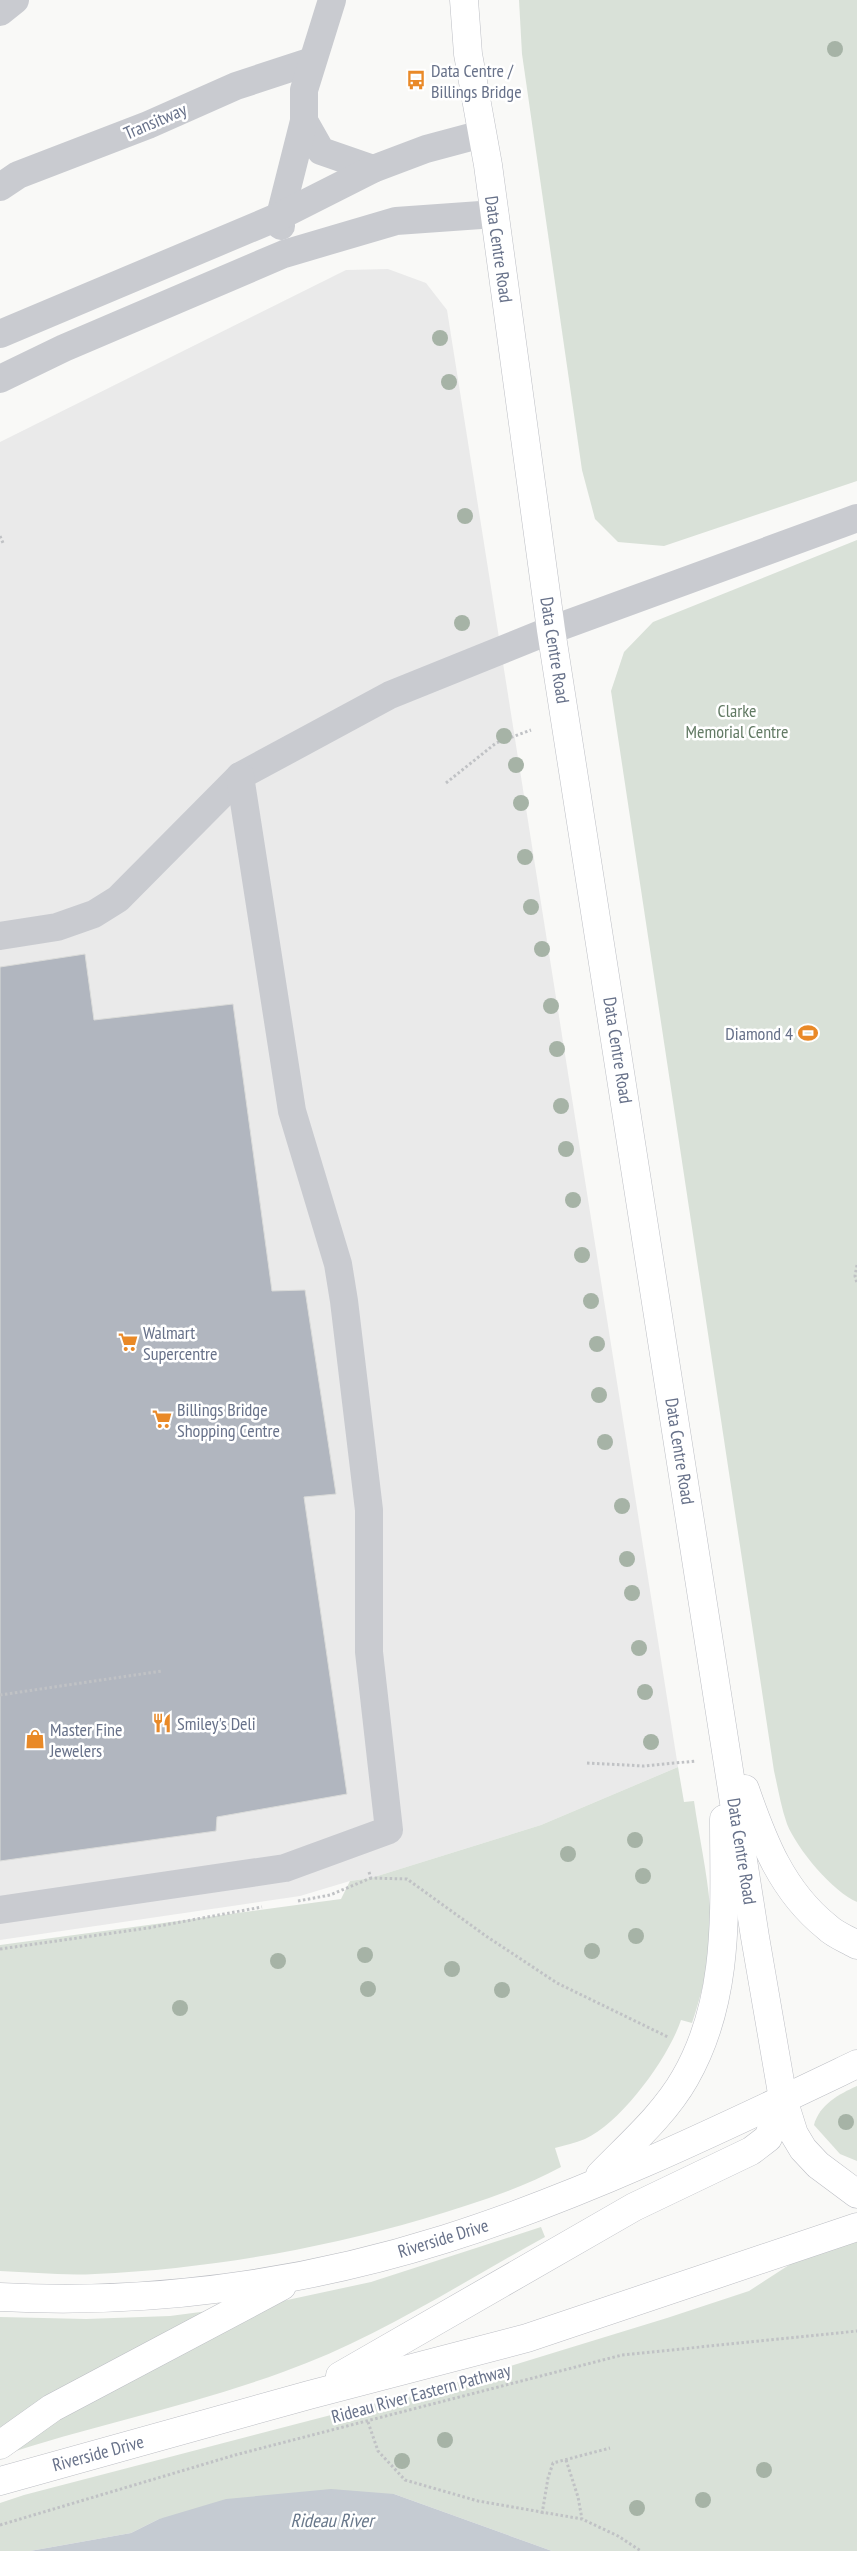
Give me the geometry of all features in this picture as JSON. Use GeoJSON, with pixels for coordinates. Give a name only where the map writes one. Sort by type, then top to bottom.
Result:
{"type":"FeatureCollection","features":[{"type":"Feature","properties":{"kind":"main road","name":"Data Centre Road"},"geometry":{"type":"LineString","coordinates":[[464,0],[468,54],[495,214],[551,630],[783,2099],[794,2134],[803,2149],[818,2165],[857,2194]]}},
{"type":"Feature","properties":{"kind":"main road"},"geometry":{"type":"LineString","coordinates":[[591,2185],[648,2124],[685,2079],[708,2026],[720,1975],[724,1944],[723,1728]]}},
{"type":"Feature","properties":{"kind":"main road"},"geometry":{"type":"LineString","coordinates":[[723,1728],[763,1841],[782,1876],[800,1903],[828,1929],[857,1945]]}},
{"type":"Feature","properties":{"kind":"main road","name":"Riverside Drive"},"geometry":{"type":"LineString","coordinates":[[0,2297],[55,2300],[183,2294],[304,2275],[372,2260],[520,2213],[591,2185],[857,2064]]}},
{"type":"Feature","properties":{"kind":"main road"},"geometry":{"type":"LineString","coordinates":[[309,2395],[634,2207],[751,2151],[768,2138],[783,2099]]}},
{"type":"Feature","properties":{"kind":"main road","name":"Riverside Drive"},"geometry":{"type":"LineString","coordinates":[[0,2481],[309,2395],[528,2338],[857,2227]]}},
{"type":"Feature","properties":{"kind":"main road"},"geometry":{"type":"LineString","coordinates":[[0,2445],[52,2408],[304,2275]]}},
{"type":"Feature","properties":{"kind":"lane"},"geometry":{"type":"LineString","coordinates":[[0,12],[15,0]]}},
{"type":"Feature","properties":{"kind":"lane"},"geometry":{"type":"LineString","coordinates":[[284,254],[280,216],[304,121],[304,90],[332,0]]}},
{"type":"Feature","properties":{"kind":"lane","name":"Transitway"},"geometry":{"type":"LineString","coordinates":[[0,187],[18,175],[148,125],[236,86],[312,61]]}},
{"type":"Feature","properties":{"kind":"lane"},"geometry":{"type":"LineString","coordinates":[[304,121],[321,151],[373,169]]}},
{"type":"Feature","properties":{"kind":"lane"},"geometry":{"type":"LineString","coordinates":[[0,334],[280,216],[373,169],[426,149],[482,134]]}},
{"type":"Feature","properties":{"kind":"lane"},"geometry":{"type":"LineString","coordinates":[[0,379],[64,348],[284,254],[396,221],[495,214]]}},
{"type":"Feature","properties":{"kind":"lane"},"geometry":{"type":"LineString","coordinates":[[0,936],[57,927],[94,914],[118,899],[240,776],[390,695],[551,630],[857,518]]}},
{"type":"Feature","properties":{"kind":"lane"},"geometry":{"type":"LineString","coordinates":[[0,1910],[285,1868],[389,1830],[369,1652],[369,1510],[343,1292],[338,1264],[292,1111],[240,776]]}},
{"type":"Feature","properties":{"kind":"path"},"geometry":{"type":"LineString","coordinates":[[0,536],[3,543]]}},
{"type":"Feature","properties":{"kind":"path"},"geometry":{"type":"LineString","coordinates":[[446,783],[496,743],[531,730]]}},
{"type":"Feature","properties":{"kind":"path"},"geometry":{"type":"LineString","coordinates":[[857,1264],[857,1283]]}},
{"type":"Feature","properties":{"kind":"path"},"geometry":{"type":"LineString","coordinates":[[0,1695],[162,1671]]}},
{"type":"Feature","properties":{"kind":"path"},"geometry":{"type":"LineString","coordinates":[[587,1763],[644,1766],[723,1758]]}},
{"type":"Feature","properties":{"kind":"path"},"geometry":{"type":"LineString","coordinates":[[357,1841],[371,1878]]}},
{"type":"Feature","properties":{"kind":"path"},"geometry":{"type":"LineString","coordinates":[[292,1902],[330,1895],[371,1878],[407,1879],[486,1936],[557,1982],[671,2038]]}},
{"type":"Feature","properties":{"kind":"path"},"geometry":{"type":"LineString","coordinates":[[0,1949],[148,1928],[263,1907]]}},
{"type":"Feature","properties":{"kind":"path","name":"Rideau River Eastern Pathway"},"geometry":{"type":"LineString","coordinates":[[0,2525],[235,2455],[622,2355],[857,2331]]}},
{"type":"Feature","properties":{"kind":"path"},"geometry":{"type":"LineString","coordinates":[[368,2422],[378,2451],[405,2480],[478,2501],[542,2514],[582,2519],[618,2536],[642,2551]]}},
{"type":"Feature","properties":{"kind":"path"},"geometry":{"type":"LineString","coordinates":[[542,2514],[551,2467],[554,2463],[610,2448]]}},
{"type":"Feature","properties":{"kind":"path"},"geometry":{"type":"LineString","coordinates":[[566,2460],[578,2497],[582,2519]]}},
{"type":"Feature","properties":{"kind":"shaded area","name":"Billings Bridge Shopping Centre"},"geometry":{"type":"Polygon","coordinates":[[[388,269],[426,283],[447,310],[678,1767],[541,1825],[371,1878],[350,1881],[300,1896],[0,1940],[0,442],[346,270],[388,269]]]}},
{"type":"Feature","properties":{"kind":"green space"},"geometry":{"type":"Polygon","coordinates":[[[519,0],[857,0],[857,481],[664,546],[618,542],[595,519],[582,470],[522,54],[519,0]]]}},
{"type":"Feature","properties":{"kind":"green space","name":"Clarke Memorial Centre"},"geometry":{"type":"Polygon","coordinates":[[[857,540],[857,1902],[827,1880],[807,1857],[792,1834],[781,1804],[774,1771],[611,691],[624,652],[653,622],[857,540]]]}},
{"type":"Feature","properties":{"kind":"green space"},"geometry":{"type":"Polygon","coordinates":[[[678,1767],[684,1802],[694,1801],[705,1867],[711,1922],[707,1966],[692,2023],[681,2020],[675,2035],[655,2070],[614,2119],[585,2139],[555,2148],[561,2167],[511,2190],[458,2208],[383,2230],[301,2249],[219,2263],[137,2271],[71,2275],[0,2271],[0,1945],[341,1899],[350,1881],[371,1878],[541,1825],[678,1767]]]}},
{"type":"Feature","properties":{"kind":"green space"},"geometry":{"type":"Polygon","coordinates":[[[857,2086],[857,2161],[840,2154],[814,2125],[825,2106],[857,2086]]]}},
{"type":"Feature","properties":{"kind":"green space"},"geometry":{"type":"Polygon","coordinates":[[[541,2227],[545,2237],[417,2310],[317,2359],[213,2395],[0,2456],[0,2317],[86,2319],[170,2316],[278,2302],[371,2282],[541,2227]]]}},
{"type":"Feature","properties":{"kind":"green space"},"geometry":{"type":"Polygon","coordinates":[[[857,2227],[857,2551],[552,2551],[394,2494],[159,2519],[131,2533],[30,2551],[0,2551],[0,2503],[24,2495],[458,2382],[667,2318],[749,2291],[837,2234],[857,2227]]]}},
{"type":"Feature","properties":{"kind":"water","name":"Rideau River"},"geometry":{"type":"Polygon","coordinates":[[[331,2489],[394,2494],[552,2551],[30,2551],[131,2533],[159,2519],[226,2499],[331,2489]]]}},
{"type":"Feature","properties":{"kind":"building","name":"Billings Bridge Shopping Centre"},"geometry":{"type":"Polygon","coordinates":[[[85,954],[94,1020],[233,1004],[272,1291],[305,1290],[336,1494],[304,1497],[347,1794],[217,1817],[216,1831],[0,1861],[0,967],[85,954]]]}},
{"type":"Feature","properties":{"kind":"place","name":"Data Centre / Billings Bridge"},"geometry":{"type":"Point","coordinates":[416,80]}},
{"type":"Feature","properties":{"kind":"place","name":"Diamond 4"},"geometry":{"type":"Point","coordinates":[808,1033]}},
{"type":"Feature","properties":{"kind":"place","name":"Walmart Supercentre"},"geometry":{"type":"Point","coordinates":[128,1342]}},
{"type":"Feature","properties":{"kind":"place","name":"Billings Bridge Shopping Centre"},"geometry":{"type":"Point","coordinates":[162,1419]}},
{"type":"Feature","properties":{"kind":"place","name":"Smiley's Deli"},"geometry":{"type":"Point","coordinates":[162,1723]}},
{"type":"Feature","properties":{"kind":"place","name":"Master Fine Jewelers"},"geometry":{"type":"Point","coordinates":[35,1739]}}]}
